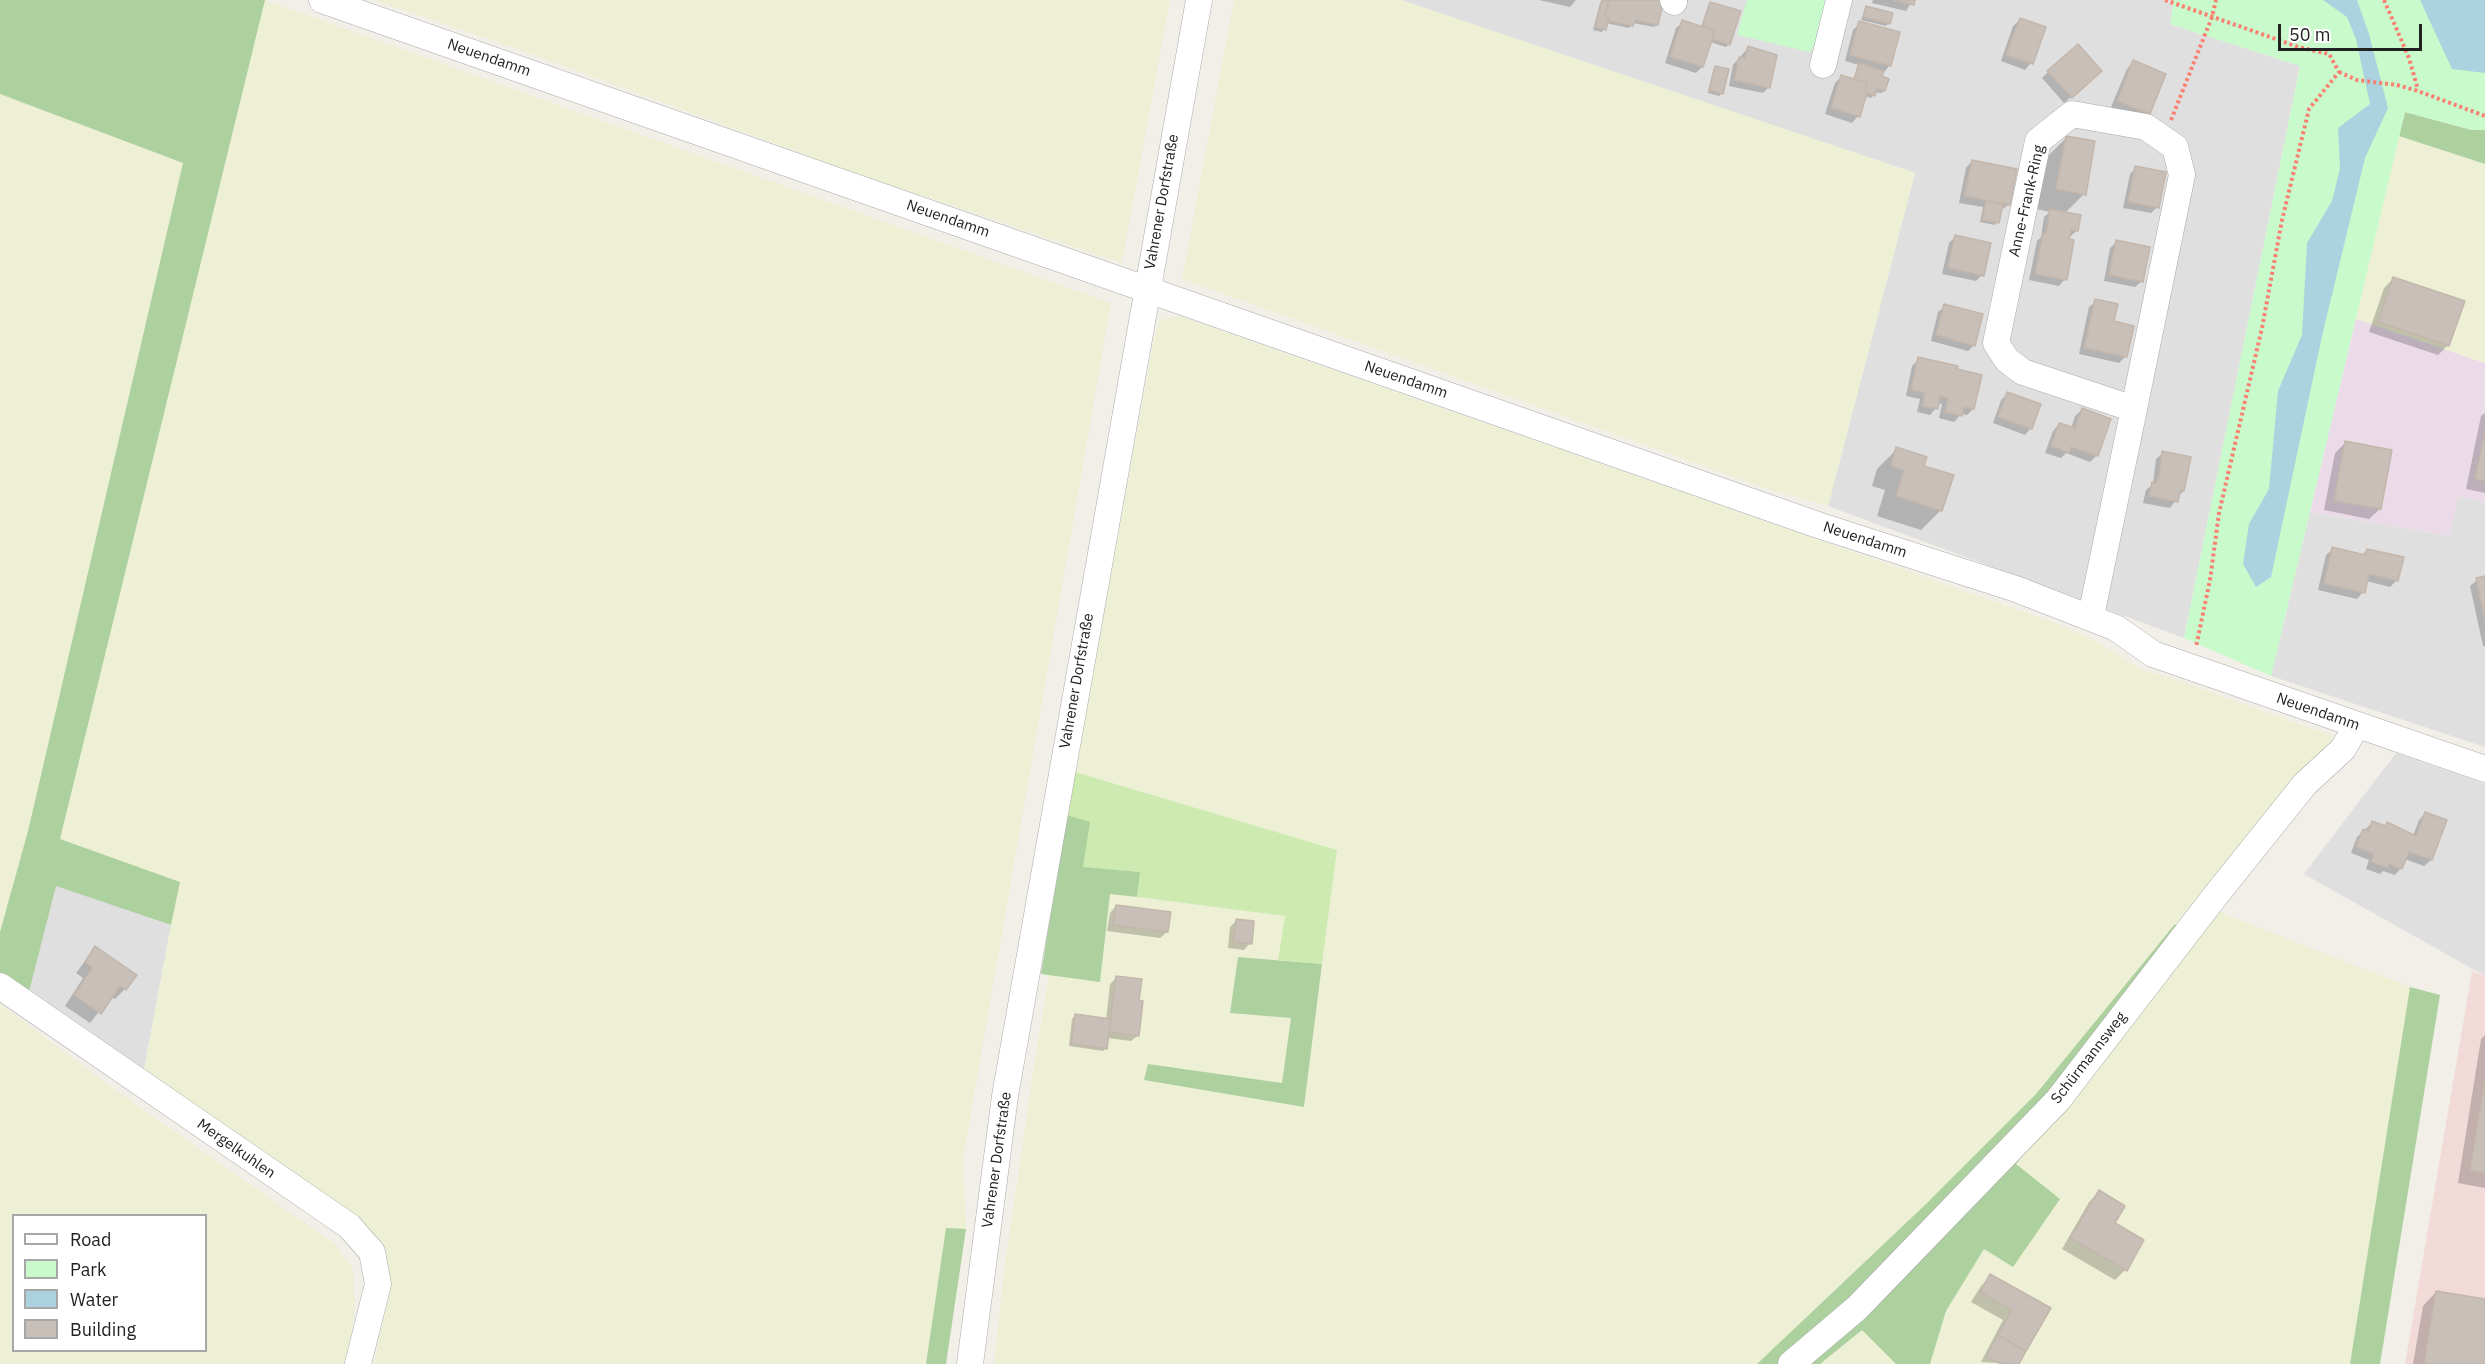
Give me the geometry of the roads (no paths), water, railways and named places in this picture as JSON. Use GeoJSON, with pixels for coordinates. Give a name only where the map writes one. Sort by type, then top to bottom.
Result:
{"type":"FeatureCollection","features":[{"type":"Feature","properties":{"kind":"street","name":"Neuendamm"},"geometry":{"type":"LineString","coordinates":[[322,0],[1818,525],[2016,589],[2116,627],[2153,654],[2485,769]]}},
{"type":"Feature","properties":{"kind":"street","name":"Vahrener Dorfstraße"},"geometry":{"type":"LineString","coordinates":[[970,1364],[1005,1096],[1146,288],[1199,0]]}},
{"type":"Feature","properties":{"kind":"street"},"geometry":{"type":"LineString","coordinates":[[1823,65],[1839,0]]}},
{"type":"Feature","properties":{"kind":"street","name":"Anne-Frank-Ring"},"geometry":{"type":"LineString","coordinates":[[2072,114],[2146,127],[2175,147],[2182,175],[2134,409],[2023,372],[2007,360],[1996,343],[2038,141],[2072,114]]}},
{"type":"Feature","properties":{"kind":"street"},"geometry":{"type":"LineString","coordinates":[[2090,616],[2134,409]]}},
{"type":"Feature","properties":{"kind":"street","name":"Schürmannsweg"},"geometry":{"type":"LineString","coordinates":[[1791,1364],[1857,1308],[2058,1100],[2305,784],[2343,750],[2357,725]]}},
{"type":"Feature","properties":{"kind":"street","name":"Mergelkuhlen"},"geometry":{"type":"LineString","coordinates":[[0,986],[349,1226],[372,1252],[378,1284],[358,1364]]}},
{"type":"Feature","properties":{"kind":"water"},"geometry":{"type":"Polygon","coordinates":[[[2323,0],[2357,0],[2369,34],[2388,108],[2365,158],[2322,336],[2271,577],[2256,587],[2243,564],[2249,524],[2269,489],[2278,391],[2302,335],[2307,243],[2332,201],[2340,168],[2338,128],[2370,104],[2356,39],[2347,17],[2323,0]]]}},
{"type":"Feature","properties":{"kind":"water"},"geometry":{"type":"Polygon","coordinates":[[[2420,0],[2485,0],[2485,73],[2452,69],[2420,0]]]}}]}
